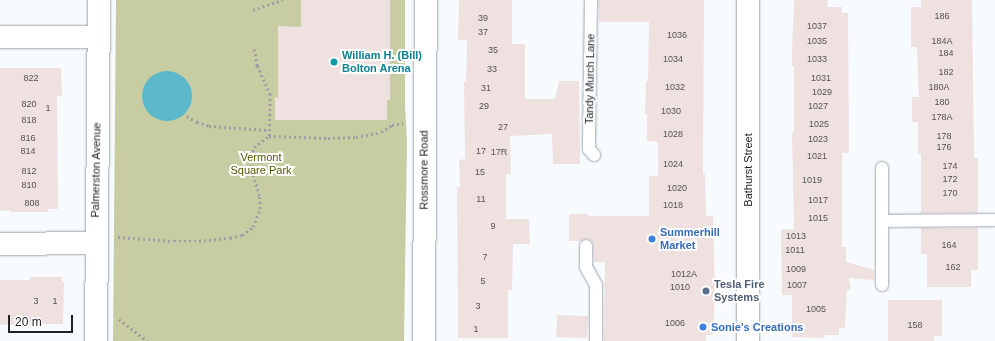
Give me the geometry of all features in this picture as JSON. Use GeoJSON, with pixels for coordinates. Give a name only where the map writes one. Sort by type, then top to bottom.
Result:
{"type":"FeatureCollection","features":[{"type":"Feature","properties":{"kind":"street","name":"Palmerston Avenue"},"geometry":{"type":"LineString","coordinates":[[96,341],[95,243],[99,0]]}},
{"type":"Feature","properties":{"kind":"street","name":"Rossmore Road"},"geometry":{"type":"LineString","coordinates":[[424,341],[424,122],[426,0]]}},
{"type":"Feature","properties":{"kind":"street","name":"Bathurst Street"},"geometry":{"type":"LineString","coordinates":[[748,0],[748,341]]}},
{"type":"Feature","properties":{"kind":"street"},"geometry":{"type":"LineString","coordinates":[[0,37],[98,36]]}},
{"type":"Feature","properties":{"kind":"street"},"geometry":{"type":"LineString","coordinates":[[0,244],[95,243]]}},
{"type":"Feature","properties":{"kind":"lane","name":"Tandy Murch Lane"},"geometry":{"type":"LineString","coordinates":[[591,0],[589,149],[594,155]]}},
{"type":"Feature","properties":{"kind":"lane"},"geometry":{"type":"LineString","coordinates":[[882,168],[882,285]]}},
{"type":"Feature","properties":{"kind":"lane"},"geometry":{"type":"LineString","coordinates":[[882,221],[995,220]]}},
{"type":"Feature","properties":{"kind":"lane"},"geometry":{"type":"LineString","coordinates":[[586,246],[586,267],[596,285],[596,341]]}},
{"type":"Feature","properties":{"kind":"path"},"geometry":{"type":"LineString","coordinates":[[253,10],[282,0]]}},
{"type":"Feature","properties":{"kind":"path"},"geometry":{"type":"LineString","coordinates":[[254,49],[257,66],[270,94],[269,136]]}},
{"type":"Feature","properties":{"kind":"path"},"geometry":{"type":"LineString","coordinates":[[187,116],[197,122],[209,126],[269,130]]}},
{"type":"Feature","properties":{"kind":"path"},"geometry":{"type":"LineString","coordinates":[[116,236],[120,238],[144,240],[199,241],[230,238],[242,235],[253,227],[260,209],[259,196],[249,161],[254,146],[269,136],[328,138],[356,137],[381,132],[392,125],[424,122]]}},
{"type":"Feature","properties":{"kind":"path"},"geometry":{"type":"LineString","coordinates":[[96,302],[147,341]]}},
{"type":"Feature","properties":{"kind":"green space","name":"Vermont Square Park"},"geometry":{"type":"Polygon","coordinates":[[[116,0],[405,0],[405,105],[407,142],[404,341],[113,341],[116,0]]]}},
{"type":"Feature","properties":{"kind":"water"},"geometry":{"type":"Polygon","coordinates":[[[162,71],[172,71],[185,78],[192,91],[192,101],[185,114],[172,121],[162,121],[153,117],[146,110],[142,101],[142,91],[146,82],[153,75],[162,71]]]}},
{"type":"Feature","properties":{"kind":"building","name":"William H. (Bill) Bolton Arena"},"geometry":{"type":"Polygon","coordinates":[[[301,0],[390,0],[390,100],[387,100],[387,120],[275,120],[275,97],[278,98],[278,26],[301,27],[301,0]]]}},
{"type":"Feature","properties":{"kind":"building"},"geometry":{"type":"Polygon","coordinates":[[[459,0],[512,0],[512,44],[525,44],[525,99],[555,99],[559,81],[579,81],[580,164],[553,164],[552,134],[510,136],[511,174],[506,174],[506,219],[529,219],[530,244],[513,244],[512,290],[508,290],[508,338],[458,338],[457,187],[460,187],[459,160],[465,159],[464,82],[466,82],[467,40],[458,40],[459,0]]]}},
{"type":"Feature","properties":{"kind":"building"},"geometry":{"type":"Polygon","coordinates":[[[598,0],[704,0],[703,174],[705,174],[706,216],[713,216],[715,293],[713,335],[706,335],[706,341],[604,341],[605,262],[594,262],[593,246],[590,240],[569,241],[569,214],[588,214],[588,216],[649,216],[649,176],[658,176],[658,142],[647,141],[647,114],[645,114],[646,81],[648,81],[649,22],[599,22],[598,0]]]}},
{"type":"Feature","properties":{"kind":"building"},"geometry":{"type":"Polygon","coordinates":[[[794,0],[828,0],[827,7],[842,7],[842,13],[848,13],[849,149],[848,153],[842,153],[842,247],[846,247],[846,262],[874,270],[874,280],[849,278],[851,290],[847,290],[845,328],[839,328],[839,335],[826,335],[823,338],[792,337],[792,295],[782,295],[781,230],[794,229],[792,132],[794,132],[794,66],[792,66],[792,51],[794,0]]]}},
{"type":"Feature","properties":{"kind":"building"},"geometry":{"type":"Polygon","coordinates":[[[921,0],[972,0],[974,158],[978,158],[978,213],[921,213],[921,154],[918,155],[918,122],[912,122],[912,97],[919,97],[917,47],[911,47],[911,7],[921,7],[921,0]]]}},
{"type":"Feature","properties":{"kind":"building"},"geometry":{"type":"Polygon","coordinates":[[[0,68],[61,68],[62,96],[57,96],[58,209],[48,209],[48,212],[10,212],[10,210],[0,211],[0,68]]]}},
{"type":"Feature","properties":{"kind":"building"},"geometry":{"type":"Polygon","coordinates":[[[921,228],[978,228],[978,270],[971,270],[971,287],[927,287],[927,254],[921,254],[921,228]]]}},
{"type":"Feature","properties":{"kind":"building"},"geometry":{"type":"Polygon","coordinates":[[[30,277],[62,277],[62,282],[64,282],[63,324],[0,325],[0,280],[30,280],[30,277]]]}},
{"type":"Feature","properties":{"kind":"building"},"geometry":{"type":"Polygon","coordinates":[[[888,300],[942,300],[942,336],[934,336],[934,341],[888,341],[888,300]]]}},
{"type":"Feature","properties":{"kind":"building"},"geometry":{"type":"Polygon","coordinates":[[[557,315],[588,316],[587,338],[556,337],[557,315]]]}},
{"type":"Feature","properties":{"kind":"place","name":"William H. (Bill) Bolton Arena"},"geometry":{"type":"Point","coordinates":[334,62]}},
{"type":"Feature","properties":{"kind":"place","name":"Summerhill Market"},"geometry":{"type":"Point","coordinates":[652,239]}},
{"type":"Feature","properties":{"kind":"place","name":"Tesla Fire Systems"},"geometry":{"type":"Point","coordinates":[706,291]}},
{"type":"Feature","properties":{"kind":"place","name":"Sonie's Creations"},"geometry":{"type":"Point","coordinates":[703,327]}}]}
